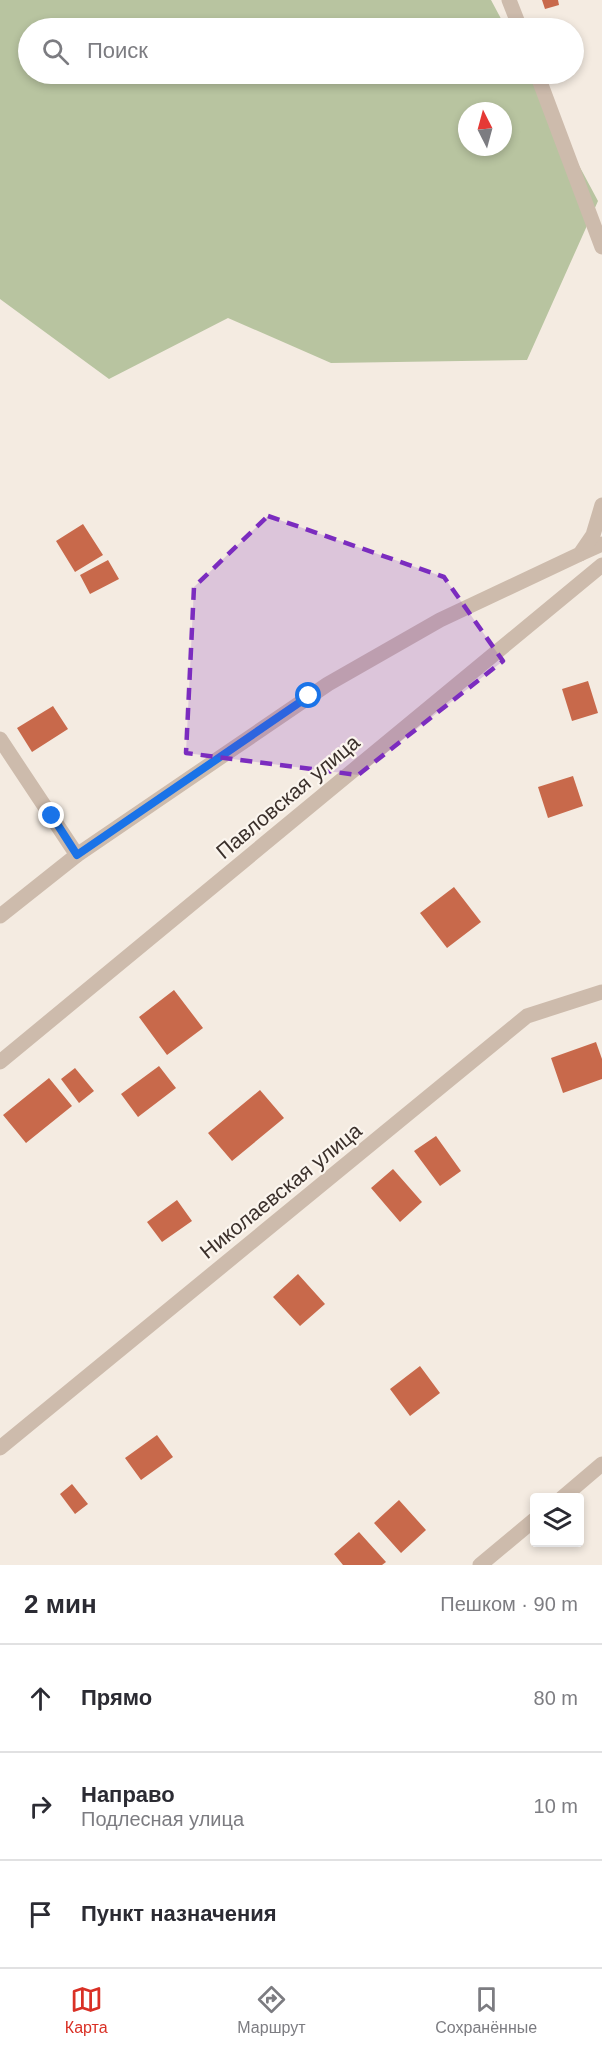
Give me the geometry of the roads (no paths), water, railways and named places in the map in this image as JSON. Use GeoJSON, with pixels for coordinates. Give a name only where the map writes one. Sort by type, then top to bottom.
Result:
{"type":"FeatureCollection","features":[{"type":"Feature","properties":{"kind":"street"},"geometry":{"type":"LineString","coordinates":[[509,0],[516,18]]}},
{"type":"Feature","properties":{"kind":"street"},"geometry":{"type":"LineString","coordinates":[[541,84],[602,247]]}},
{"type":"Feature","properties":{"kind":"street"},"geometry":{"type":"LineString","coordinates":[[580,554],[593,535],[602,505]]}},
{"type":"Feature","properties":{"kind":"street"},"geometry":{"type":"LineString","coordinates":[[0,916],[77,855],[328,684],[440,620],[602,544]]}},
{"type":"Feature","properties":{"kind":"street","name":"Павловская улица"},"geometry":{"type":"LineString","coordinates":[[0,1062],[602,565]]}},
{"type":"Feature","properties":{"kind":"street"},"geometry":{"type":"LineString","coordinates":[[0,739],[77,855]]}},
{"type":"Feature","properties":{"kind":"street","name":"Николаевская улица"},"geometry":{"type":"LineString","coordinates":[[0,1448],[527,1016],[602,992]]}},
{"type":"Feature","properties":{"kind":"street"},"geometry":{"type":"LineString","coordinates":[[567,1493],[602,1464]]}},
{"type":"Feature","properties":{"kind":"street"},"geometry":{"type":"LineString","coordinates":[[480,1565],[530,1523]]}}]}
